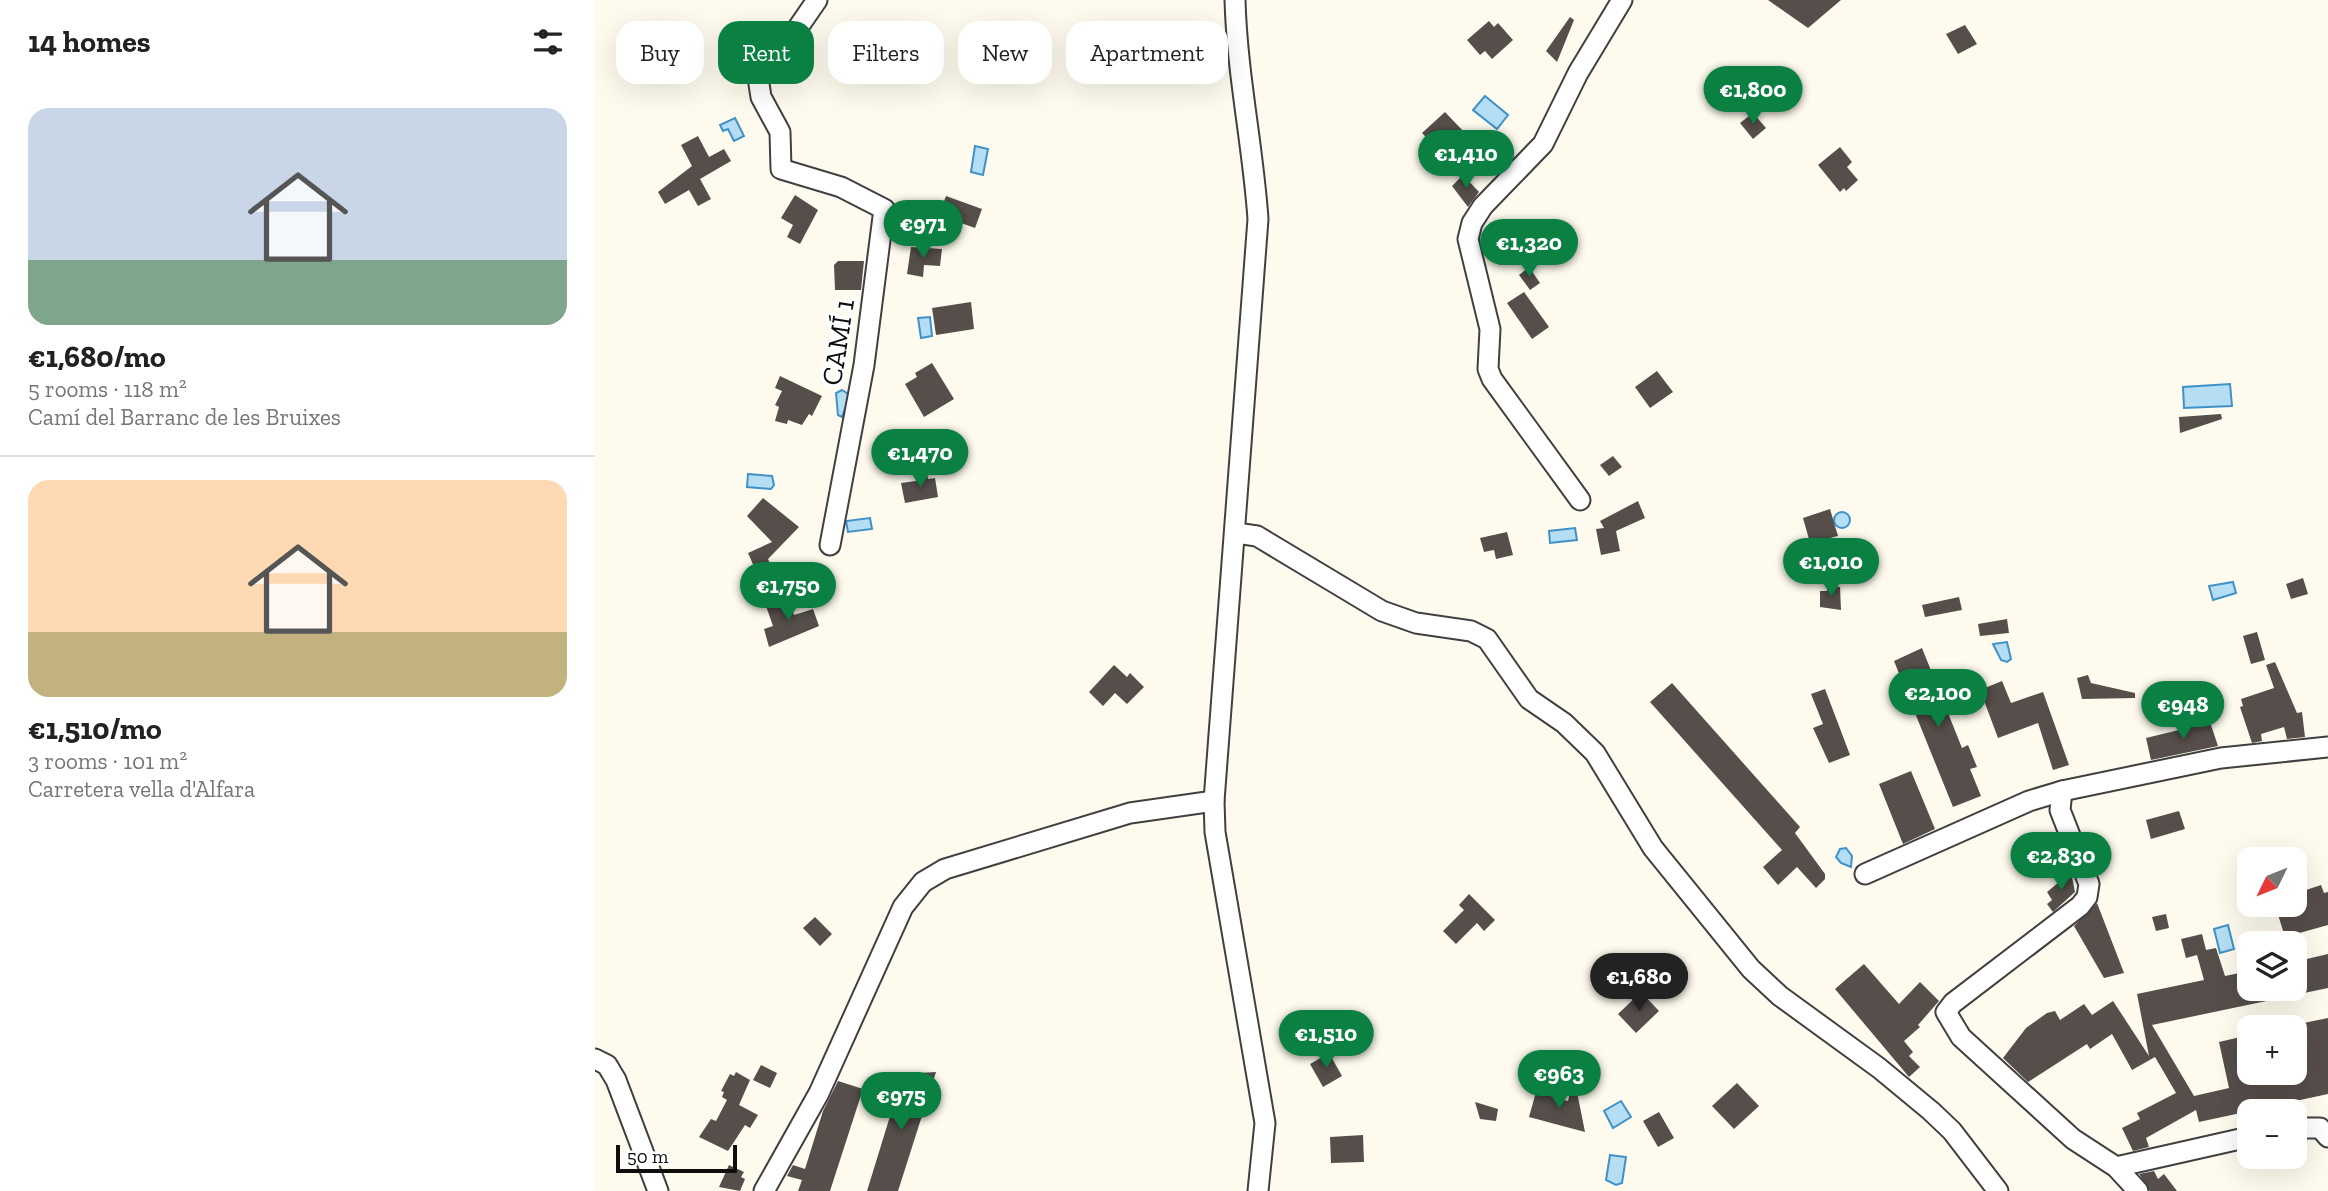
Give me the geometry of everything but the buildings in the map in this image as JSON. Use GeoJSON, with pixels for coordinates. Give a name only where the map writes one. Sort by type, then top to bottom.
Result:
{"type":"FeatureCollection","features":[{"type":"Feature","properties":{"kind":"street","name":"CAMÍ 1"},"geometry":{"type":"LineString","coordinates":[[817,0],[785,48],[755,58],[761,97],[780,132],[781,169],[841,187],[884,209],[864,365],[830,545]]}},
{"type":"Feature","properties":{"kind":"street"},"geometry":{"type":"LineString","coordinates":[[1235,0],[1236,42],[1254,168],[1258,219],[1215,801],[1215,832],[1265,1123],[1258,1191]]}},
{"type":"Feature","properties":{"kind":"street"},"geometry":{"type":"LineString","coordinates":[[1580,500],[1492,379],[1489,369],[1490,330],[1468,239],[1472,223],[1483,206],[1543,144],[1579,73],[1622,0]]}},
{"type":"Feature","properties":{"kind":"street"},"geometry":{"type":"LineString","coordinates":[[1236,533],[1249,532],[1257,536],[1382,611],[1416,623],[1471,631],[1487,639],[1524,694],[1595,753],[1653,848],[1751,968],[1780,996],[1879,1068],[1931,1111],[1952,1131],[1998,1191]]}},
{"type":"Feature","properties":{"kind":"street"},"geometry":{"type":"LineString","coordinates":[[1864,874],[2029,801],[2062,791],[2221,758],[2328,747]]}},
{"type":"Feature","properties":{"kind":"street"},"geometry":{"type":"LineString","coordinates":[[2062,791],[2060,810],[2089,884],[2087,897],[2080,906],[1953,1003],[1947,1012],[1961,1037],[2073,1139],[2116,1167],[2138,1191]]}},
{"type":"Feature","properties":{"kind":"street"},"geometry":{"type":"LineString","coordinates":[[764,1191],[819,1093],[904,907],[923,882],[945,869],[1130,813],[1215,801]]}},
{"type":"Feature","properties":{"kind":"street"},"geometry":{"type":"LineString","coordinates":[[595,1059],[607,1065],[616,1080],[658,1191]]}},
{"type":"Feature","properties":{"kind":"street"},"geometry":{"type":"LineString","coordinates":[[2307,1128],[2320,1128],[2328,1136]]}},
{"type":"Feature","properties":{"kind":"street"},"geometry":{"type":"LineString","coordinates":[[2116,1167],[2237,1140]]}},
{"type":"Feature","properties":{"kind":"water"},"geometry":{"type":"Polygon","coordinates":[[[1485,96],[1508,115],[1497,129],[1473,110],[1485,96]]]}},
{"type":"Feature","properties":{"kind":"water"},"geometry":{"type":"Polygon","coordinates":[[[735,118],[744,136],[734,141],[728,129],[723,131],[720,125],[735,118]]]}},
{"type":"Feature","properties":{"kind":"water"},"geometry":{"type":"Polygon","coordinates":[[[975,146],[988,149],[983,175],[971,172],[975,146]]]}},
{"type":"Feature","properties":{"kind":"water"},"geometry":{"type":"Polygon","coordinates":[[[1499,235],[1513,255],[1500,264],[1486,244],[1499,235]]]}},
{"type":"Feature","properties":{"kind":"water"},"geometry":{"type":"Polygon","coordinates":[[[930,317],[932,336],[921,338],[918,318],[930,317]]]}},
{"type":"Feature","properties":{"kind":"water"},"geometry":{"type":"Polygon","coordinates":[[[2230,384],[2232,406],[2184,408],[2183,387],[2230,384]]]}},
{"type":"Feature","properties":{"kind":"water"},"geometry":{"type":"Polygon","coordinates":[[[842,390],[850,395],[842,417],[838,415],[836,393],[842,390]]]}},
{"type":"Feature","properties":{"kind":"water"},"geometry":{"type":"Polygon","coordinates":[[[948,430],[949,458],[937,458],[936,431],[948,430]]]}},
{"type":"Feature","properties":{"kind":"water"},"geometry":{"type":"Polygon","coordinates":[[[748,474],[772,476],[774,485],[771,489],[747,487],[748,474]]]}},
{"type":"Feature","properties":{"kind":"water"},"geometry":{"type":"Polygon","coordinates":[[[1842,512],[1850,520],[1842,528],[1834,520],[1842,512]]]}},
{"type":"Feature","properties":{"kind":"water"},"geometry":{"type":"Polygon","coordinates":[[[870,518],[872,529],[848,532],[846,521],[870,518]]]}},
{"type":"Feature","properties":{"kind":"water"},"geometry":{"type":"Polygon","coordinates":[[[1575,528],[1577,540],[1550,543],[1549,531],[1575,528]]]}},
{"type":"Feature","properties":{"kind":"water"},"geometry":{"type":"Polygon","coordinates":[[[2233,582],[2236,593],[2213,600],[2209,586],[2233,582]]]}},
{"type":"Feature","properties":{"kind":"water"},"geometry":{"type":"Polygon","coordinates":[[[2007,642],[2011,659],[2007,662],[2001,660],[1993,644],[2007,642]]]}},
{"type":"Feature","properties":{"kind":"water"},"geometry":{"type":"Polygon","coordinates":[[[1846,848],[1852,856],[1851,867],[1841,863],[1836,857],[1840,849],[1846,848]]]}},
{"type":"Feature","properties":{"kind":"water"},"geometry":{"type":"Polygon","coordinates":[[[2228,925],[2234,949],[2220,953],[2214,929],[2228,925]]]}},
{"type":"Feature","properties":{"kind":"water"},"geometry":{"type":"Polygon","coordinates":[[[1621,1101],[1631,1117],[1613,1128],[1604,1111],[1621,1101]]]}},
{"type":"Feature","properties":{"kind":"water"},"geometry":{"type":"Polygon","coordinates":[[[1610,1155],[1626,1157],[1622,1183],[1616,1185],[1606,1180],[1610,1155]]]}}]}
